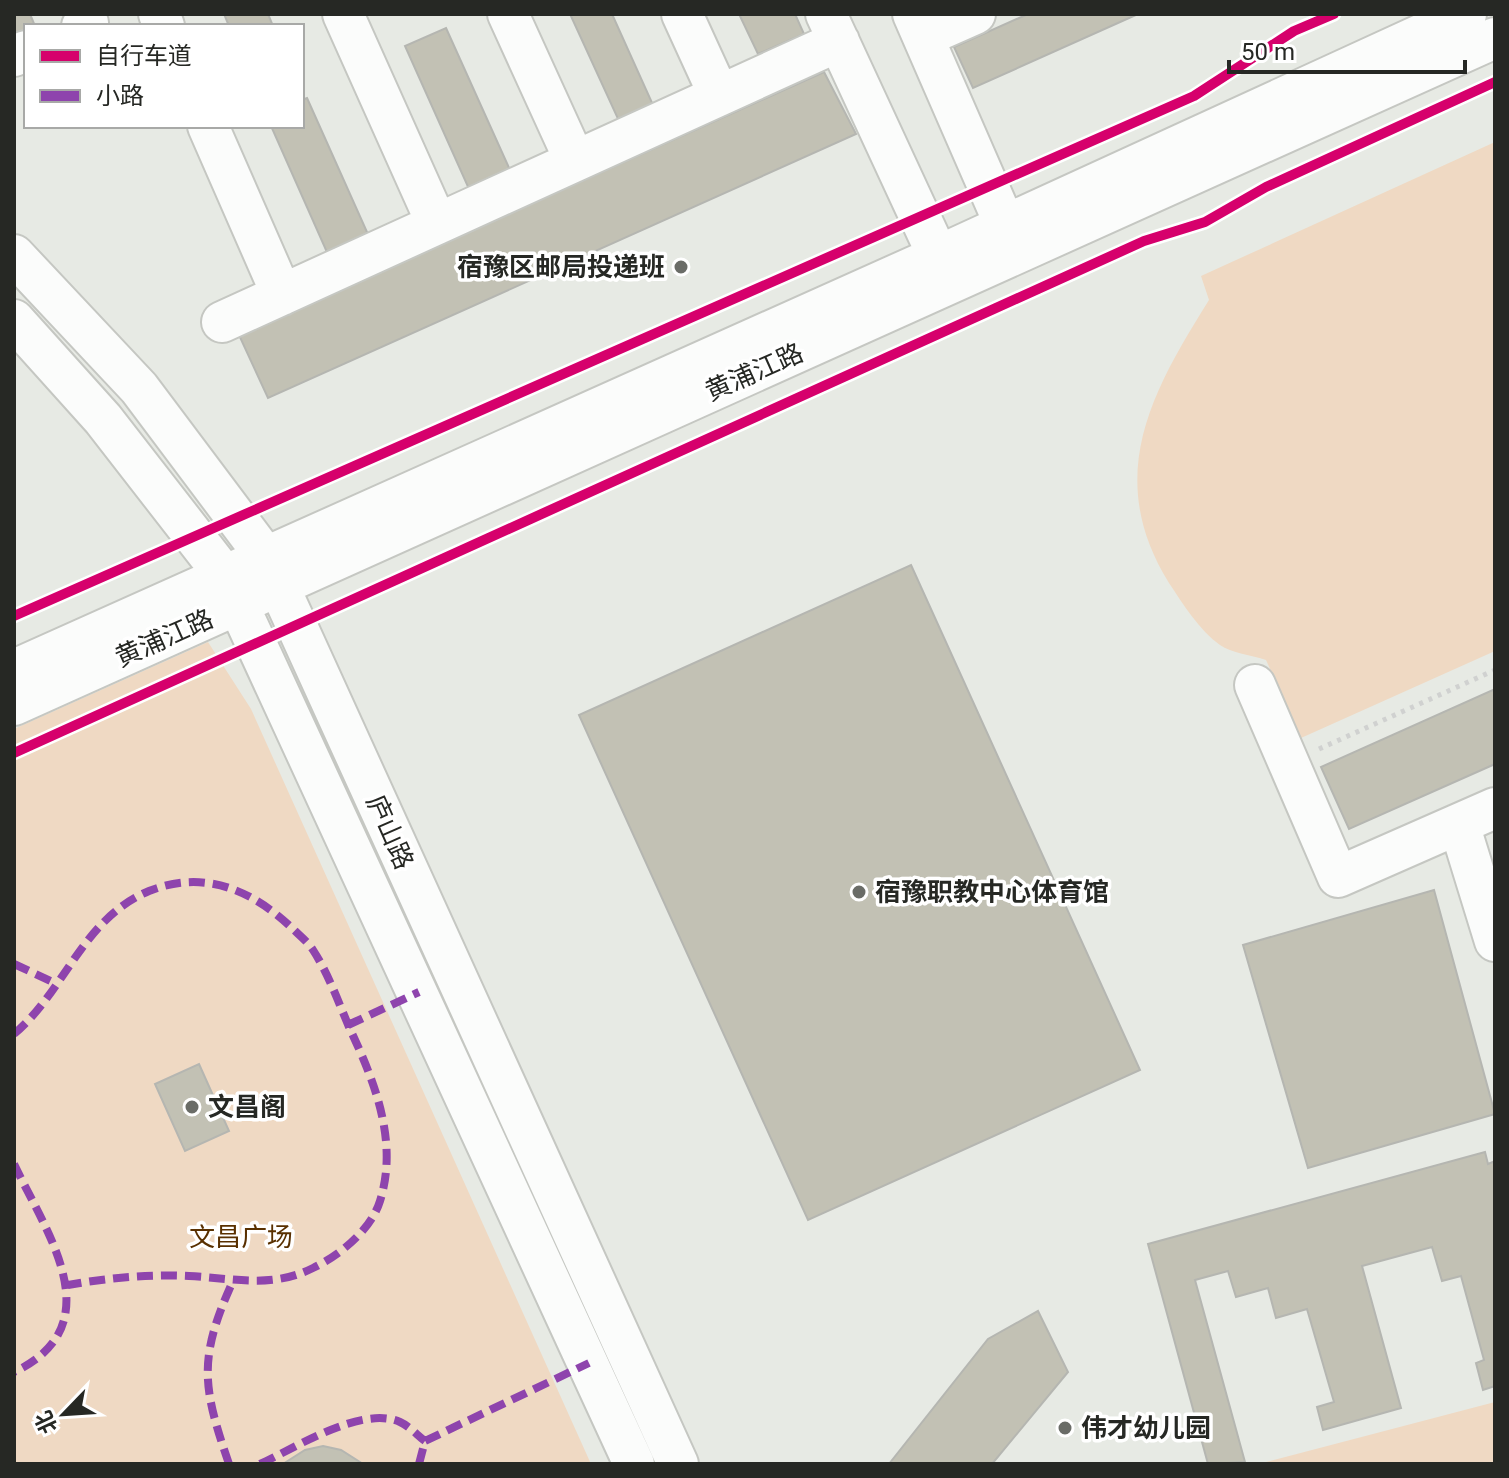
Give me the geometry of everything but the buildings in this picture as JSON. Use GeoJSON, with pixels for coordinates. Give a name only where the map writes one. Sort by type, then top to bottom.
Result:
{"type":"FeatureCollection","features":[{"type":"Feature","properties":{"kind":"street"},"geometry":{"type":"LineString","coordinates":[[343,14],[437,224]]}},
{"type":"Feature","properties":{"kind":"street"},"geometry":{"type":"LineString","coordinates":[[508,14],[575,161]]}},
{"type":"Feature","properties":{"kind":"street"},"geometry":{"type":"LineString","coordinates":[[682,14],[719,95]]}},
{"type":"Feature","properties":{"kind":"street"},"geometry":{"type":"LineString","coordinates":[[975,14],[918,25],[1005,225]]}},
{"type":"Feature","properties":{"kind":"street","name":"黄浦江路"},"geometry":{"type":"LineString","coordinates":[[14,705],[232,590],[938,256],[1466,14]]}},
{"type":"Feature","properties":{"kind":"street"},"geometry":{"type":"LineString","coordinates":[[222,322],[719,95],[832,28],[938,256]]}},
{"type":"Feature","properties":{"kind":"street","name":"黄浦江路"},"geometry":{"type":"LineString","coordinates":[[272,571],[1495,38]]}},
{"type":"Feature","properties":{"kind":"street"},"geometry":{"type":"LineString","coordinates":[[209,128],[282,295]]}},
{"type":"Feature","properties":{"kind":"street","name":"庐山路"},"geometry":{"type":"LineString","coordinates":[[14,255],[139,388],[272,571],[678,1464]]}},
{"type":"Feature","properties":{"kind":"street","name":"庐山路"},"geometry":{"type":"LineString","coordinates":[[14,320],[103,419],[232,590],[634,1464]]}},
{"type":"Feature","properties":{"kind":"street","name":"黄浦江路"},"geometry":{"type":"LineString","coordinates":[[14,670],[232,590]]}},
{"type":"Feature","properties":{"kind":"street"},"geometry":{"type":"LineString","coordinates":[[1255,685],[1338,877],[1495,808]]}},
{"type":"Feature","properties":{"kind":"street"},"geometry":{"type":"LineString","coordinates":[[1459,824],[1495,941]]}},
{"type":"Feature","properties":{"kind":"path"},"geometry":{"type":"LineString","coordinates":[[1289,763],[1495,670]]}},
{"type":"Feature","properties":{"kind":"green space"},"geometry":{"type":"Polygon","coordinates":[[[1495,142],[1495,651],[1301,738],[1266,660],[1225,648],[1212,639],[1169,583],[1150,545],[1140,508],[1138,472],[1142,437],[1153,403],[1209,300],[1201,276],[1495,142]]]}},
{"type":"Feature","properties":{"kind":"green space","name":"文昌广场"},"geometry":{"type":"Polygon","coordinates":[[[208,642],[251,709],[591,1464],[14,1464],[14,729],[208,642]]]}},
{"type":"Feature","properties":{"kind":"green space"},"geometry":{"type":"Polygon","coordinates":[[[1495,1402],[1495,1464],[1263,1464],[1266,1462],[1495,1402]]]}},
{"type":"Feature","properties":{"kind":"marked path"},"geometry":{"type":"LineString","coordinates":[[14,1034],[48,997],[91,937],[126,903],[169,885],[208,883],[226,887],[261,903],[311,947],[358,1047],[381,1111],[387,1156],[376,1212],[362,1232],[323,1263],[297,1274],[267,1280],[158,1276],[68,1285]]}},
{"type":"Feature","properties":{"kind":"marked path"},"geometry":{"type":"LineString","coordinates":[[14,964],[57,984]]}},
{"type":"Feature","properties":{"kind":"marked path"},"geometry":{"type":"LineString","coordinates":[[348,1025],[419,992]]}},
{"type":"Feature","properties":{"kind":"marked path"},"geometry":{"type":"LineString","coordinates":[[14,1164],[54,1247],[64,1276],[66,1303],[61,1329],[44,1352],[14,1372]]}},
{"type":"Feature","properties":{"kind":"marked path"},"geometry":{"type":"LineString","coordinates":[[229,1464],[213,1413],[208,1372],[214,1331],[233,1281]]}},
{"type":"Feature","properties":{"kind":"marked path"},"geometry":{"type":"LineString","coordinates":[[419,1464],[425,1441],[589,1363]]}},
{"type":"Feature","properties":{"kind":"marked path"},"geometry":{"type":"LineString","coordinates":[[260,1464],[329,1431],[367,1419],[385,1418],[400,1422],[425,1441]]}},
{"type":"Feature","properties":{"kind":"cycle path"},"geometry":{"type":"LineString","coordinates":[[14,616],[1194,96],[1294,31],[1334,14]]}},
{"type":"Feature","properties":{"kind":"cycle path"},"geometry":{"type":"LineString","coordinates":[[14,753],[1144,241],[1205,222],[1266,187],[1495,82]]}},
{"type":"Feature","properties":{"kind":"place","name":"宿豫区邮局投递班"},"geometry":{"type":"Point","coordinates":[681,267]}},
{"type":"Feature","properties":{"kind":"place","name":"宿豫职教中心体育馆"},"geometry":{"type":"Point","coordinates":[859,892]}},
{"type":"Feature","properties":{"kind":"place","name":"文昌阁"},"geometry":{"type":"Point","coordinates":[192,1107]}},
{"type":"Feature","properties":{"kind":"place","name":"伟才幼儿园"},"geometry":{"type":"Point","coordinates":[1065,1428]}}]}
